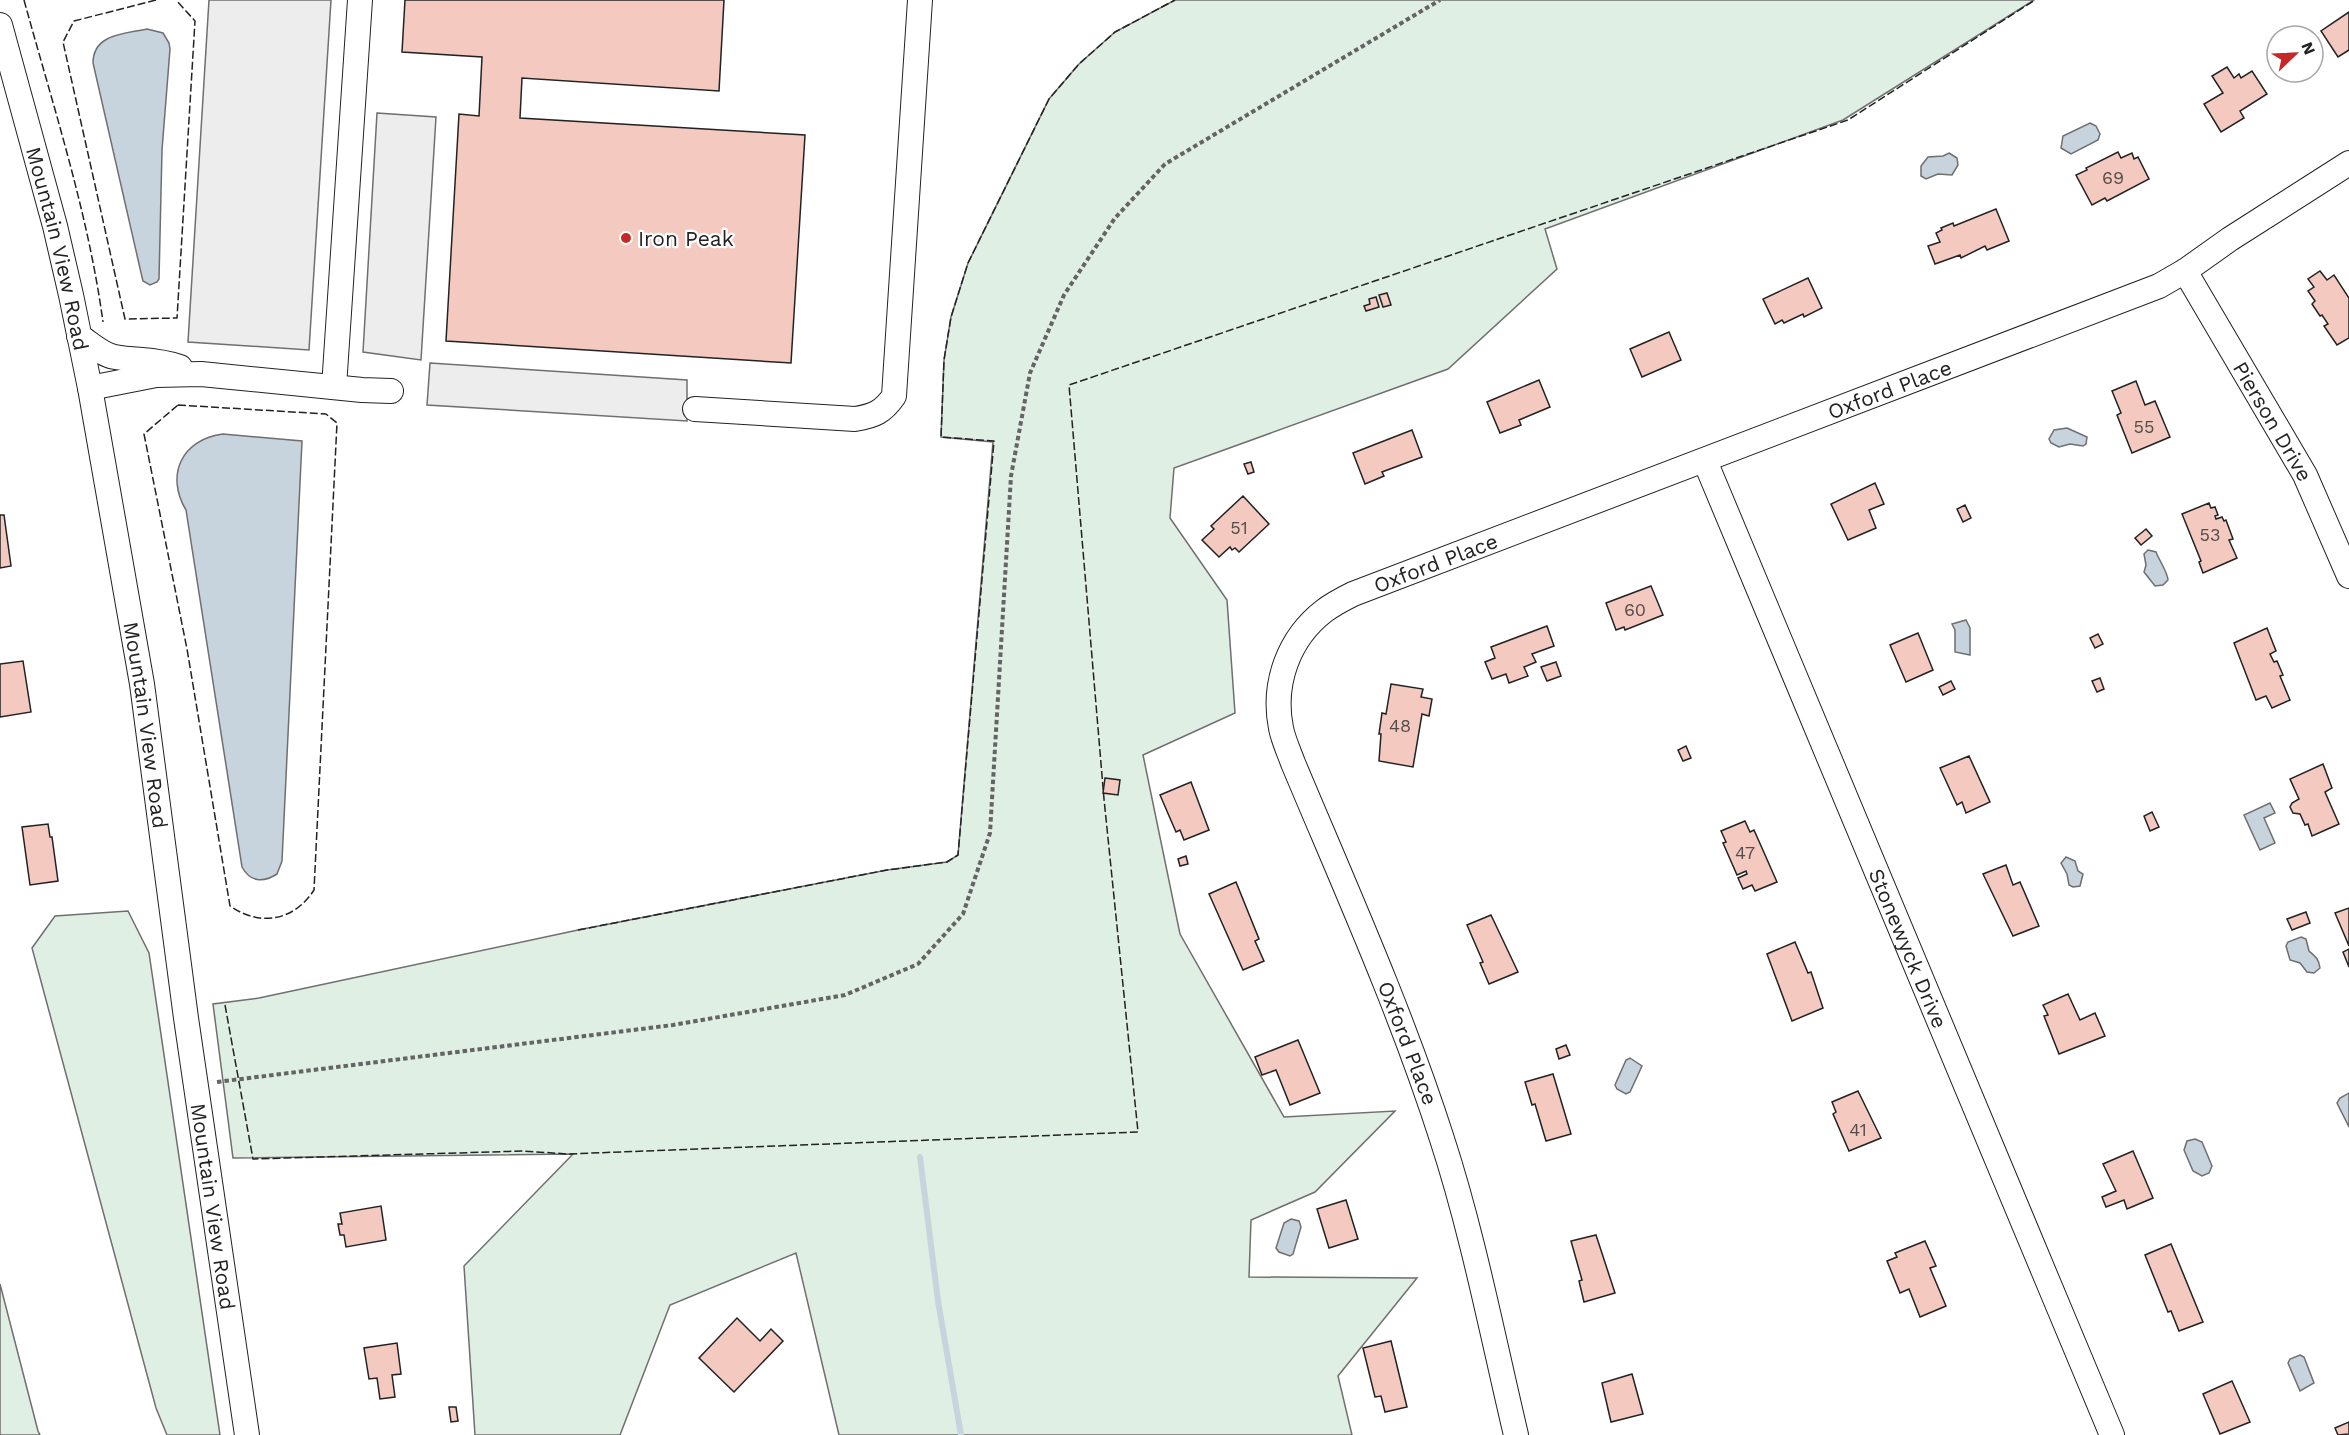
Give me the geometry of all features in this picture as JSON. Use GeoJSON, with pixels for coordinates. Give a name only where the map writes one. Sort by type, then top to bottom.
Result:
{"type":"FeatureCollection","features":[{"type":"Feature","properties":{"kind":"street"},"geometry":{"type":"LineString","coordinates":[[334,387],[360,0]]}},
{"type":"Feature","properties":{"kind":"street"},"geometry":{"type":"LineString","coordinates":[[695,409],[855,419],[874,416],[886,407],[894,396],[920,0]]}},
{"type":"Feature","properties":{"kind":"street","name":"Mountain View Road"},"geometry":{"type":"LineString","coordinates":[[0,25],[55,226],[79,336],[142,684],[196,1085],[247,1435]]}},
{"type":"Feature","properties":{"kind":"street","name":"Oxford Place"},"geometry":{"type":"LineString","coordinates":[[1516,1435],[1460,1201],[1409,1039],[1293,763],[1281,729],[1278,701],[1282,674],[1291,650],[1305,628],[1325,610],[1353,594],[2159,286],[2349,163]]}},
{"type":"Feature","properties":{"kind":"street","name":"Pierson Drive"},"geometry":{"type":"LineString","coordinates":[[2185,271],[2305,475],[2349,576]]}},
{"type":"Feature","properties":{"kind":"street"},"geometry":{"type":"LineString","coordinates":[[79,336],[98,350],[114,357],[163,360],[201,374]]}},
{"type":"Feature","properties":{"kind":"street"},"geometry":{"type":"LineString","coordinates":[[90,388],[156,375],[201,374],[391,391]]}},
{"type":"Feature","properties":{"kind":"street","name":"Stonewyck Drive"},"geometry":{"type":"LineString","coordinates":[[1705,461],[2112,1435]]}},
{"type":"Feature","properties":{"kind":"path"},"geometry":{"type":"LineString","coordinates":[[196,1085],[674,1025],[845,995],[918,964],[963,914],[990,833],[1011,476],[1030,373],[1064,295],[1115,218],[1165,164],[1440,0]]}},
{"type":"Feature","properties":{"kind":"green space"},"geometry":{"type":"Polygon","coordinates":[[[1175,0],[2034,0],[1843,120],[1545,229],[1557,269],[1448,369],[1174,468],[1170,518],[1227,600],[1235,713],[1143,755],[1180,934],[1284,1117],[1395,1111],[1315,1192],[1251,1220],[1249,1277],[1417,1278],[1338,1376],[1352,1435],[839,1435],[796,1253],[670,1305],[620,1435],[475,1435],[464,1266],[573,1154],[233,1158],[213,1004],[259,998],[578,930],[887,870],[947,862],[958,855],[993,442],[941,437],[944,360],[951,317],[968,263],[1049,99],[1079,64],[1115,32],[1175,0]]]}},
{"type":"Feature","properties":{"kind":"green space"},"geometry":{"type":"Polygon","coordinates":[[[128,911],[149,953],[220,1435],[167,1435],[156,1408],[32,948],[55,916],[128,911]]]}},
{"type":"Feature","properties":{"kind":"green space"},"geometry":{"type":"Polygon","coordinates":[[[0,1284],[38,1431],[40,1435],[0,1435],[0,1284]]]}},
{"type":"Feature","properties":{"kind":"shaded area"},"geometry":{"type":"Polygon","coordinates":[[[209,0],[331,0],[309,350],[188,342],[209,0]]]}},
{"type":"Feature","properties":{"kind":"shaded area"},"geometry":{"type":"Polygon","coordinates":[[[147,29],[163,33],[170,49],[162,150],[159,279],[150,285],[143,281],[93,63],[94,53],[104,41],[120,34],[147,29]]]}},
{"type":"Feature","properties":{"kind":"shaded area"},"geometry":{"type":"Polygon","coordinates":[[[377,113],[436,117],[421,360],[363,352],[377,113]]]}},
{"type":"Feature","properties":{"kind":"shaded area"},"geometry":{"type":"Polygon","coordinates":[[[2090,123],[2096,126],[2100,134],[2098,140],[2071,154],[2061,148],[2063,136],[2090,123]]]}},
{"type":"Feature","properties":{"kind":"shaded area"},"geometry":{"type":"Polygon","coordinates":[[[1949,153],[1957,158],[1958,165],[1952,175],[1938,174],[1926,179],[1921,176],[1921,166],[1928,157],[1943,156],[1949,153]]]}},
{"type":"Feature","properties":{"kind":"shaded area"},"geometry":{"type":"Polygon","coordinates":[[[430,363],[687,380],[687,421],[427,405],[430,363]]]}},
{"type":"Feature","properties":{"kind":"shaded area"},"geometry":{"type":"Polygon","coordinates":[[[2067,428],[2087,437],[2086,444],[2059,447],[2051,443],[2049,439],[2054,430],[2067,428]]]}},
{"type":"Feature","properties":{"kind":"shaded area"},"geometry":{"type":"Polygon","coordinates":[[[223,434],[302,441],[282,861],[277,874],[262,880],[249,876],[242,867],[186,510],[177,484],[181,461],[188,451],[209,437],[223,434]]]}},
{"type":"Feature","properties":{"kind":"shaded area"},"geometry":{"type":"Polygon","coordinates":[[[2148,550],[2156,552],[2167,574],[2168,580],[2163,585],[2155,586],[2144,572],[2146,565],[2144,554],[2148,550]]]}},
{"type":"Feature","properties":{"kind":"shaded area"},"geometry":{"type":"Polygon","coordinates":[[[1966,620],[1970,628],[1970,655],[1955,652],[1955,630],[1952,624],[1966,620]]]}},
{"type":"Feature","properties":{"kind":"shaded area"},"geometry":{"type":"Polygon","coordinates":[[[2270,803],[2275,813],[2264,818],[2275,843],[2260,850],[2244,815],[2270,803]]]}},
{"type":"Feature","properties":{"kind":"shaded area"},"geometry":{"type":"Polygon","coordinates":[[[2066,857],[2075,861],[2078,871],[2083,874],[2080,886],[2069,885],[2067,874],[2061,863],[2066,857]]]}},
{"type":"Feature","properties":{"kind":"shaded area"},"geometry":{"type":"Polygon","coordinates":[[[2301,937],[2306,939],[2309,951],[2319,962],[2320,968],[2314,973],[2307,972],[2300,963],[2290,960],[2286,946],[2288,942],[2301,937]]]}},
{"type":"Feature","properties":{"kind":"shaded area"},"geometry":{"type":"Polygon","coordinates":[[[1630,1058],[1642,1066],[1630,1092],[1626,1094],[1617,1089],[1615,1085],[1626,1060],[1630,1058]]]}},
{"type":"Feature","properties":{"kind":"shaded area"},"geometry":{"type":"Polygon","coordinates":[[[2349,1093],[2349,1127],[2337,1103],[2340,1098],[2349,1093]]]}},
{"type":"Feature","properties":{"kind":"shaded area"},"geometry":{"type":"Polygon","coordinates":[[[2195,1139],[2202,1142],[2212,1166],[2209,1173],[2202,1176],[2193,1171],[2184,1150],[2187,1141],[2195,1139]]]}},
{"type":"Feature","properties":{"kind":"shaded area"},"geometry":{"type":"Polygon","coordinates":[[[1291,1219],[1299,1221],[1301,1227],[1293,1254],[1290,1256],[1279,1252],[1276,1248],[1284,1223],[1291,1219]]]}},
{"type":"Feature","properties":{"kind":"shaded area"},"geometry":{"type":"Polygon","coordinates":[[[2300,1355],[2304,1357],[2314,1383],[2300,1391],[2288,1363],[2290,1359],[2300,1355]]]}},
{"type":"Feature","properties":{"kind":"building","name":"Iron Peak"},"geometry":{"type":"Polygon","coordinates":[[[405,0],[724,0],[719,91],[522,78],[520,118],[805,135],[791,363],[446,341],[459,114],[479,116],[482,57],[402,52],[405,0]]]}},
{"type":"Feature","properties":{"kind":"building"},"geometry":{"type":"Polygon","coordinates":[[[2349,12],[2349,50],[2338,57],[2325,37],[2325,28],[2349,12]]]}},
{"type":"Feature","properties":{"kind":"building"},"geometry":{"type":"Polygon","coordinates":[[[2227,67],[2234,78],[2239,74],[2241,78],[2252,71],[2267,94],[2240,111],[2244,118],[2221,132],[2204,104],[2223,93],[2212,76],[2227,67]]]}},
{"type":"Feature","properties":{"kind":"building"},"geometry":{"type":"Polygon","coordinates":[[[2118,152],[2121,158],[2132,153],[2134,159],[2138,157],[2149,179],[2107,201],[2105,198],[2092,205],[2076,175],[2118,152]]]}},
{"type":"Feature","properties":{"kind":"building"},"geometry":{"type":"Polygon","coordinates":[[[1996,209],[2009,241],[1987,250],[1985,246],[1961,258],[1960,255],[1935,264],[1928,246],[1940,242],[1936,233],[1942,230],[1941,228],[1953,223],[1954,226],[1996,209]]]}},
{"type":"Feature","properties":{"kind":"building"},"geometry":{"type":"Polygon","coordinates":[[[2320,271],[2327,280],[2334,275],[2349,298],[2349,338],[2337,345],[2324,326],[2328,324],[2312,304],[2315,301],[2308,291],[2314,287],[2308,279],[2320,271]]]}},
{"type":"Feature","properties":{"kind":"building"},"geometry":{"type":"Polygon","coordinates":[[[1808,278],[1822,308],[1804,317],[1803,314],[1784,323],[1782,320],[1775,324],[1763,299],[1808,278]]]}},
{"type":"Feature","properties":{"kind":"building"},"geometry":{"type":"Polygon","coordinates":[[[1387,293],[1391,305],[1383,307],[1379,295],[1387,293]]]}},
{"type":"Feature","properties":{"kind":"building"},"geometry":{"type":"Polygon","coordinates":[[[1376,297],[1379,307],[1366,311],[1364,306],[1370,304],[1369,299],[1376,297]]]}},
{"type":"Feature","properties":{"kind":"building"},"geometry":{"type":"Polygon","coordinates":[[[1669,332],[1681,360],[1642,377],[1630,349],[1669,332]]]}},
{"type":"Feature","properties":{"kind":"building"},"geometry":{"type":"Polygon","coordinates":[[[1539,380],[1550,407],[1519,420],[1521,425],[1500,433],[1487,402],[1539,380]]]}},
{"type":"Feature","properties":{"kind":"building"},"geometry":{"type":"Polygon","coordinates":[[[2136,381],[2145,405],[2155,401],[2170,437],[2132,453],[2117,415],[2121,413],[2112,391],[2136,381]]]}},
{"type":"Feature","properties":{"kind":"building"},"geometry":{"type":"Polygon","coordinates":[[[1412,430],[1422,457],[1382,472],[1384,476],[1365,484],[1353,453],[1412,430]]]}},
{"type":"Feature","properties":{"kind":"building"},"geometry":{"type":"Polygon","coordinates":[[[1251,462],[1254,472],[1248,474],[1244,464],[1251,462]]]}},
{"type":"Feature","properties":{"kind":"building"},"geometry":{"type":"Polygon","coordinates":[[[1875,483],[1884,504],[1869,510],[1876,528],[1848,540],[1831,504],[1875,483]]]}},
{"type":"Feature","properties":{"kind":"building"},"geometry":{"type":"Polygon","coordinates":[[[1243,496],[1269,524],[1239,552],[1230,547],[1219,557],[1202,540],[1214,529],[1211,526],[1243,496]]]}},
{"type":"Feature","properties":{"kind":"building"},"geometry":{"type":"Polygon","coordinates":[[[2209,503],[2211,508],[2215,507],[2218,515],[2215,516],[2216,519],[2222,517],[2224,521],[2226,520],[2233,539],[2229,540],[2237,558],[2203,573],[2199,562],[2201,561],[2182,514],[2209,503]]]}},
{"type":"Feature","properties":{"kind":"building"},"geometry":{"type":"Polygon","coordinates":[[[1965,505],[1971,518],[1963,522],[1957,509],[1965,505]]]}},
{"type":"Feature","properties":{"kind":"building"},"geometry":{"type":"Polygon","coordinates":[[[0,515],[4,515],[11,566],[0,568],[0,515]]]}},
{"type":"Feature","properties":{"kind":"building"},"geometry":{"type":"Polygon","coordinates":[[[2146,529],[2152,536],[2141,545],[2135,538],[2146,529]]]}},
{"type":"Feature","properties":{"kind":"building"},"geometry":{"type":"Polygon","coordinates":[[[1651,586],[1663,615],[1625,630],[1624,627],[1616,630],[1606,603],[1651,586]]]}},
{"type":"Feature","properties":{"kind":"building"},"geometry":{"type":"Polygon","coordinates":[[[1547,626],[1554,646],[1532,654],[1536,662],[1524,667],[1528,676],[1509,683],[1506,674],[1492,679],[1485,662],[1495,658],[1491,647],[1547,626]]]}},
{"type":"Feature","properties":{"kind":"building"},"geometry":{"type":"Polygon","coordinates":[[[2267,628],[2276,651],[2270,654],[2274,662],[2277,661],[2283,675],[2280,676],[2290,700],[2272,708],[2266,696],[2256,700],[2234,643],[2267,628]]]}},
{"type":"Feature","properties":{"kind":"building"},"geometry":{"type":"Polygon","coordinates":[[[1918,633],[1933,670],[1906,682],[1890,645],[1918,633]]]}},
{"type":"Feature","properties":{"kind":"building"},"geometry":{"type":"Polygon","coordinates":[[[2098,634],[2103,644],[2095,648],[2090,638],[2098,634]]]}},
{"type":"Feature","properties":{"kind":"building"},"geometry":{"type":"Polygon","coordinates":[[[23,661],[31,712],[0,717],[0,664],[23,661]]]}},
{"type":"Feature","properties":{"kind":"building"},"geometry":{"type":"Polygon","coordinates":[[[1556,662],[1561,676],[1547,681],[1541,667],[1556,662]]]}},
{"type":"Feature","properties":{"kind":"building"},"geometry":{"type":"Polygon","coordinates":[[[2100,678],[2104,689],[2097,692],[2092,681],[2100,678]]]}},
{"type":"Feature","properties":{"kind":"building"},"geometry":{"type":"Polygon","coordinates":[[[1951,681],[1955,689],[1943,695],[1939,687],[1951,681]]]}},
{"type":"Feature","properties":{"kind":"building"},"geometry":{"type":"Polygon","coordinates":[[[1391,684],[1423,689],[1421,697],[1432,699],[1429,716],[1422,714],[1413,767],[1379,761],[1382,713],[1386,714],[1391,684]]]}},
{"type":"Feature","properties":{"kind":"building"},"geometry":{"type":"Polygon","coordinates":[[[1686,746],[1691,758],[1683,761],[1678,750],[1686,746]]]}},
{"type":"Feature","properties":{"kind":"building"},"geometry":{"type":"Polygon","coordinates":[[[1969,756],[1990,802],[1966,813],[1962,802],[1957,805],[1940,768],[1969,756]]]}},
{"type":"Feature","properties":{"kind":"building"},"geometry":{"type":"Polygon","coordinates":[[[2323,764],[2332,788],[2325,792],[2339,824],[2312,836],[2308,824],[2305,825],[2300,814],[2293,813],[2290,807],[2299,799],[2290,779],[2323,764]]]}},
{"type":"Feature","properties":{"kind":"building"},"geometry":{"type":"Polygon","coordinates":[[[1105,778],[1120,780],[1118,795],[1103,793],[1105,778]]]}},
{"type":"Feature","properties":{"kind":"building"},"geometry":{"type":"Polygon","coordinates":[[[1191,782],[1209,830],[1184,840],[1180,830],[1176,832],[1160,795],[1191,782]]]}},
{"type":"Feature","properties":{"kind":"building"},"geometry":{"type":"Polygon","coordinates":[[[2152,812],[2159,827],[2150,831],[2144,816],[2152,812]]]}},
{"type":"Feature","properties":{"kind":"building"},"geometry":{"type":"Polygon","coordinates":[[[1745,821],[1750,832],[1754,830],[1777,882],[1755,891],[1752,885],[1743,889],[1738,878],[1747,874],[1746,871],[1737,875],[1723,843],[1726,842],[1721,831],[1745,821]]]}},
{"type":"Feature","properties":{"kind":"building"},"geometry":{"type":"Polygon","coordinates":[[[48,824],[58,881],[30,885],[22,827],[48,824]]]}},
{"type":"Feature","properties":{"kind":"building"},"geometry":{"type":"Polygon","coordinates":[[[1186,856],[1188,864],[1180,866],[1178,859],[1186,856]]]}},
{"type":"Feature","properties":{"kind":"building"},"geometry":{"type":"Polygon","coordinates":[[[2006,865],[2013,885],[2020,882],[2039,926],[2013,936],[1983,874],[2006,865]]]}},
{"type":"Feature","properties":{"kind":"building"},"geometry":{"type":"Polygon","coordinates":[[[1236,882],[1259,939],[1255,941],[1264,961],[1243,970],[1209,894],[1236,882]]]}},
{"type":"Feature","properties":{"kind":"building"},"geometry":{"type":"Polygon","coordinates":[[[2349,908],[2349,946],[2335,913],[2349,908]]]}},
{"type":"Feature","properties":{"kind":"building"},"geometry":{"type":"Polygon","coordinates":[[[2306,912],[2310,923],[2292,930],[2287,919],[2306,912]]]}},
{"type":"Feature","properties":{"kind":"building"},"geometry":{"type":"Polygon","coordinates":[[[1491,915],[1518,972],[1489,984],[1480,963],[1483,962],[1467,925],[1491,915]]]}},
{"type":"Feature","properties":{"kind":"building"},"geometry":{"type":"Polygon","coordinates":[[[1795,942],[1808,973],[1811,972],[1823,1008],[1792,1021],[1767,954],[1795,942]]]}},
{"type":"Feature","properties":{"kind":"building"},"geometry":{"type":"Polygon","coordinates":[[[2349,949],[2349,967],[2343,952],[2349,949]]]}},
{"type":"Feature","properties":{"kind":"building"},"geometry":{"type":"Polygon","coordinates":[[[2068,994],[2080,1020],[2095,1013],[2105,1036],[2059,1054],[2044,1016],[2048,1015],[2043,1005],[2068,994]]]}},
{"type":"Feature","properties":{"kind":"building"},"geometry":{"type":"Polygon","coordinates":[[[1298,1040],[1320,1093],[1290,1105],[1276,1070],[1262,1075],[1255,1057],[1298,1040]]]}},
{"type":"Feature","properties":{"kind":"building"},"geometry":{"type":"Polygon","coordinates":[[[1566,1045],[1570,1055],[1559,1059],[1556,1049],[1566,1045]]]}},
{"type":"Feature","properties":{"kind":"building"},"geometry":{"type":"Polygon","coordinates":[[[1553,1074],[1571,1134],[1546,1141],[1535,1104],[1532,1105],[1525,1082],[1553,1074]]]}},
{"type":"Feature","properties":{"kind":"building"},"geometry":{"type":"Polygon","coordinates":[[[1858,1091],[1881,1138],[1849,1151],[1833,1114],[1836,1112],[1832,1102],[1858,1091]]]}},
{"type":"Feature","properties":{"kind":"building"},"geometry":{"type":"Polygon","coordinates":[[[2133,1151],[2153,1198],[2127,1209],[2124,1200],[2106,1207],[2102,1197],[2116,1191],[2103,1164],[2133,1151]]]}},
{"type":"Feature","properties":{"kind":"building"},"geometry":{"type":"Polygon","coordinates":[[[1346,1200],[1358,1239],[1329,1248],[1317,1209],[1346,1200]]]}},
{"type":"Feature","properties":{"kind":"building"},"geometry":{"type":"Polygon","coordinates":[[[381,1206],[386,1240],[346,1247],[344,1235],[340,1235],[338,1224],[342,1224],[340,1213],[381,1206]]]}},
{"type":"Feature","properties":{"kind":"building"},"geometry":{"type":"Polygon","coordinates":[[[1596,1235],[1615,1293],[1584,1302],[1579,1281],[1582,1280],[1571,1241],[1596,1235]]]}},
{"type":"Feature","properties":{"kind":"building"},"geometry":{"type":"Polygon","coordinates":[[[1925,1241],[1936,1266],[1930,1268],[1946,1306],[1920,1317],[1909,1289],[1900,1293],[1887,1261],[1897,1257],[1895,1253],[1925,1241]]]}},
{"type":"Feature","properties":{"kind":"building"},"geometry":{"type":"Polygon","coordinates":[[[2171,1244],[2203,1322],[2179,1331],[2171,1311],[2168,1312],[2145,1255],[2171,1244]]]}},
{"type":"Feature","properties":{"kind":"building"},"geometry":{"type":"Polygon","coordinates":[[[737,1318],[760,1341],[771,1329],[783,1341],[734,1392],[699,1358],[737,1318]]]}},
{"type":"Feature","properties":{"kind":"building"},"geometry":{"type":"Polygon","coordinates":[[[1391,1341],[1407,1407],[1385,1412],[1381,1396],[1375,1397],[1363,1348],[1391,1341]]]}},
{"type":"Feature","properties":{"kind":"building"},"geometry":{"type":"Polygon","coordinates":[[[397,1343],[401,1374],[392,1375],[395,1397],[380,1399],[377,1378],[369,1379],[364,1348],[397,1343]]]}},
{"type":"Feature","properties":{"kind":"building"},"geometry":{"type":"Polygon","coordinates":[[[1632,1374],[1643,1414],[1611,1422],[1602,1383],[1632,1374]]]}},
{"type":"Feature","properties":{"kind":"building"},"geometry":{"type":"Polygon","coordinates":[[[2232,1381],[2250,1422],[2220,1434],[2203,1394],[2232,1381]]]}},
{"type":"Feature","properties":{"kind":"building"},"geometry":{"type":"Polygon","coordinates":[[[449,1407],[456,1407],[458,1421],[451,1422],[449,1407]]]}},
{"type":"Feature","properties":{"kind":"building"},"geometry":{"type":"Polygon","coordinates":[[[2349,1422],[2349,1434],[2338,1435],[2335,1428],[2349,1422]]]}},
{"type":"Feature","properties":{"kind":"waterway"},"geometry":{"type":"LineString","coordinates":[[920,1157],[938,1301],[961,1435]]}},
{"type":"Feature","properties":{"kind":"fence"},"geometry":{"type":"LineString","coordinates":[[24,0],[79,200],[103,322]]}},
{"type":"Feature","properties":{"kind":"fence"},"geometry":{"type":"LineString","coordinates":[[156,0],[74,21],[63,42],[125,319],[177,318],[195,21],[176,0]]}},
{"type":"Feature","properties":{"kind":"fence"},"geometry":{"type":"LineString","coordinates":[[578,930],[887,870],[947,862],[958,855],[994,441],[941,437],[944,360],[951,317],[968,263],[1049,99],[1079,64],[1115,32],[1175,0]]}},
{"type":"Feature","properties":{"kind":"fence"},"geometry":{"type":"LineString","coordinates":[[225,1005],[253,1159],[523,1151],[568,1154],[1138,1132],[1104,799],[1069,385],[1848,120],[2035,0]]}},
{"type":"Feature","properties":{"kind":"fence"},"geometry":{"type":"LineString","coordinates":[[178,405],[326,414],[337,423],[314,890],[297,909],[276,918],[253,917],[230,906],[187,649],[144,434],[178,405]]}},
{"type":"Feature","properties":{"kind":"place","name":"Iron Peak"},"geometry":{"type":"Point","coordinates":[626,238]}}]}
